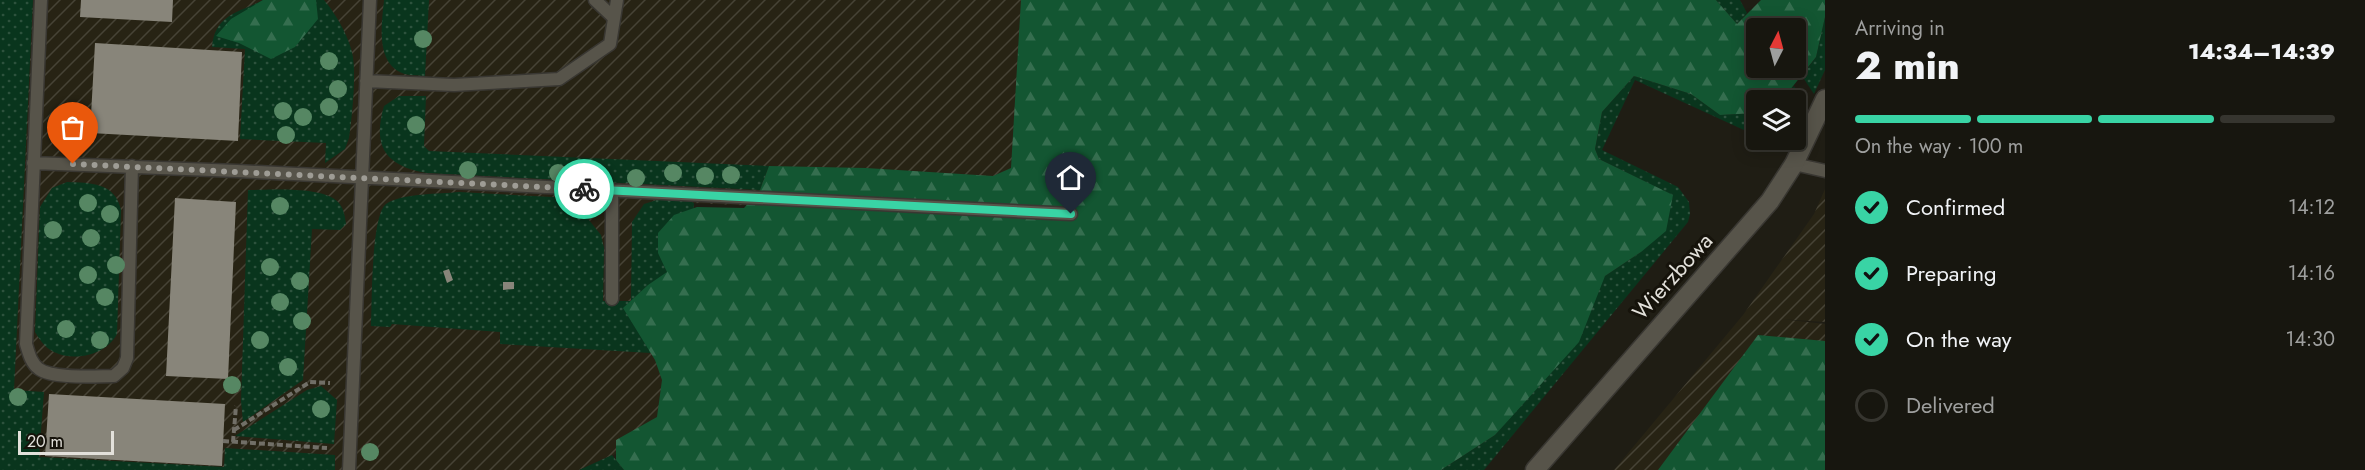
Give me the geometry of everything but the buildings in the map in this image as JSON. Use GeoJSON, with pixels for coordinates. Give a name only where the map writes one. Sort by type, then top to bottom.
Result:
{"type":"FeatureCollection","features":[{"type":"Feature","properties":{"kind":"street","name":"Wierzbowa"},"geometry":{"type":"LineString","coordinates":[[1534,470],[1770,201],[1794,164],[1825,99]]}},
{"type":"Feature","properties":{"kind":"lane"},"geometry":{"type":"LineString","coordinates":[[41,0],[26,344],[30,359],[39,369],[50,374],[114,376],[123,368],[127,358],[132,166]]}},
{"type":"Feature","properties":{"kind":"lane"},"geometry":{"type":"LineString","coordinates":[[349,470],[370,0]]}},
{"type":"Feature","properties":{"kind":"lane"},"geometry":{"type":"LineString","coordinates":[[595,0],[614,18]]}},
{"type":"Feature","properties":{"kind":"lane"},"geometry":{"type":"LineString","coordinates":[[366,81],[454,85],[559,79],[610,44],[617,0]]}},
{"type":"Feature","properties":{"kind":"lane"},"geometry":{"type":"LineString","coordinates":[[33,163],[132,166],[1071,214]]}},
{"type":"Feature","properties":{"kind":"lane"},"geometry":{"type":"LineString","coordinates":[[1794,164],[1825,171]]}},
{"type":"Feature","properties":{"kind":"lane"},"geometry":{"type":"LineString","coordinates":[[612,190],[612,299]]}},
{"type":"Feature","properties":{"kind":"path"},"geometry":{"type":"LineString","coordinates":[[234,430],[310,382],[352,385]]}},
{"type":"Feature","properties":{"kind":"path"},"geometry":{"type":"LineString","coordinates":[[233,442],[236,406]]}},
{"type":"Feature","properties":{"kind":"path"},"geometry":{"type":"LineString","coordinates":[[223,441],[349,450]]}},
{"type":"Feature","properties":{"kind":"shaded area"},"geometry":{"type":"Polygon","coordinates":[[[0,0],[1042,0],[1034,178],[893,212],[694,203],[682,406],[629,448],[579,470],[0,470],[0,0]]]}},
{"type":"Feature","properties":{"kind":"shaded area"},"geometry":{"type":"Polygon","coordinates":[[[1825,189],[1825,322],[1781,319],[1825,324],[1825,470],[1614,470],[1743,315],[1814,214],[1825,189]]]}},
{"type":"Feature","properties":{"kind":"green space"},"geometry":{"type":"Polygon","coordinates":[[[0,0],[33,0],[14,390],[44,392],[39,457],[224,467],[225,448],[335,455],[335,470],[0,470],[0,0]]]}},
{"type":"Feature","properties":{"kind":"green space"},"geometry":{"type":"Polygon","coordinates":[[[263,0],[324,0],[346,35],[353,58],[354,76],[349,138],[345,149],[325,163],[326,143],[240,139],[245,49],[212,47],[214,36],[223,21],[263,0]]]}},
{"type":"Feature","properties":{"kind":"green space"},"geometry":{"type":"Polygon","coordinates":[[[263,0],[316,0],[318,19],[295,47],[271,59],[239,43],[216,36],[231,19],[263,0]]]}},
{"type":"Feature","properties":{"kind":"green space"},"geometry":{"type":"Polygon","coordinates":[[[384,0],[429,0],[425,76],[402,73],[393,68],[388,60],[382,41],[384,0]]]}},
{"type":"Feature","properties":{"kind":"green space"},"geometry":{"type":"Polygon","coordinates":[[[1021,0],[1716,0],[1737,24],[1761,0],[1825,0],[1825,17],[1816,57],[1806,70],[1806,18],[1746,18],[1746,78],[1799,78],[1790,90],[1746,90],[1746,114],[1720,115],[1691,94],[1634,76],[1602,112],[1595,149],[1599,159],[1673,195],[1666,231],[1641,252],[1605,276],[1579,342],[1495,435],[1441,470],[624,470],[616,460],[616,440],[657,417],[662,380],[655,360],[623,308],[648,285],[667,272],[658,253],[658,233],[674,215],[697,207],[744,208],[760,190],[769,166],[866,168],[993,176],[1011,168],[1021,0]]]}},
{"type":"Feature","properties":{"kind":"green space"},"geometry":{"type":"Polygon","coordinates":[[[1716,0],[1740,0],[1747,13],[1737,24],[1716,0]]]}},
{"type":"Feature","properties":{"kind":"green space"},"geometry":{"type":"Polygon","coordinates":[[[1825,17],[1825,70],[1814,94],[1803,78],[1806,78],[1806,71],[1816,57],[1825,17]]]}},
{"type":"Feature","properties":{"kind":"green space"},"geometry":{"type":"Polygon","coordinates":[[[1634,76],[1691,94],[1720,115],[1746,114],[1746,131],[1635,80],[1602,150],[1678,187],[1689,202],[1688,222],[1484,470],[1441,470],[1495,435],[1511,416],[1605,276],[1641,252],[1672,195],[1599,159],[1595,149],[1602,112],[1634,76]]]}},
{"type":"Feature","properties":{"kind":"green space"},"geometry":{"type":"Polygon","coordinates":[[[399,96],[426,96],[424,146],[429,151],[769,166],[760,190],[427,173],[413,170],[392,160],[382,143],[380,133],[384,106],[399,96]]]}},
{"type":"Feature","properties":{"kind":"green space"},"geometry":{"type":"Polygon","coordinates":[[[67,182],[93,184],[107,189],[118,201],[121,210],[117,334],[98,352],[80,356],[62,355],[51,350],[35,332],[40,207],[52,188],[67,182]]]}},
{"type":"Feature","properties":{"kind":"green space"},"geometry":{"type":"Polygon","coordinates":[[[248,190],[296,190],[320,193],[340,204],[346,224],[340,230],[312,229],[303,380],[243,422],[241,401],[248,190]]]}},
{"type":"Feature","properties":{"kind":"green space"},"geometry":{"type":"Polygon","coordinates":[[[459,192],[571,198],[601,235],[604,248],[603,301],[631,301],[632,222],[644,204],[675,197],[694,203],[684,355],[500,344],[500,332],[392,324],[390,327],[371,326],[377,225],[386,204],[411,196],[459,192]]]}},
{"type":"Feature","properties":{"kind":"green space"},"geometry":{"type":"Polygon","coordinates":[[[1758,335],[1825,341],[1825,470],[1658,470],[1758,335]]]}},
{"type":"Feature","properties":{"kind":"green space"},"geometry":{"type":"Polygon","coordinates":[[[321,386],[337,400],[334,444],[235,436],[307,390],[321,386]]]}},
{"type":"Feature","properties":{"kind":"green space"},"geometry":{"type":"Polygon","coordinates":[[[612,455],[624,470],[579,470],[612,455]]]}},
{"type":"Feature","properties":{"kind":"way so far"},"geometry":{"type":"LineString","coordinates":[[73,164],[584,189]]}},
{"type":"Feature","properties":{"kind":"route"},"geometry":{"type":"LineString","coordinates":[[584,189],[1071,214]]}}]}
